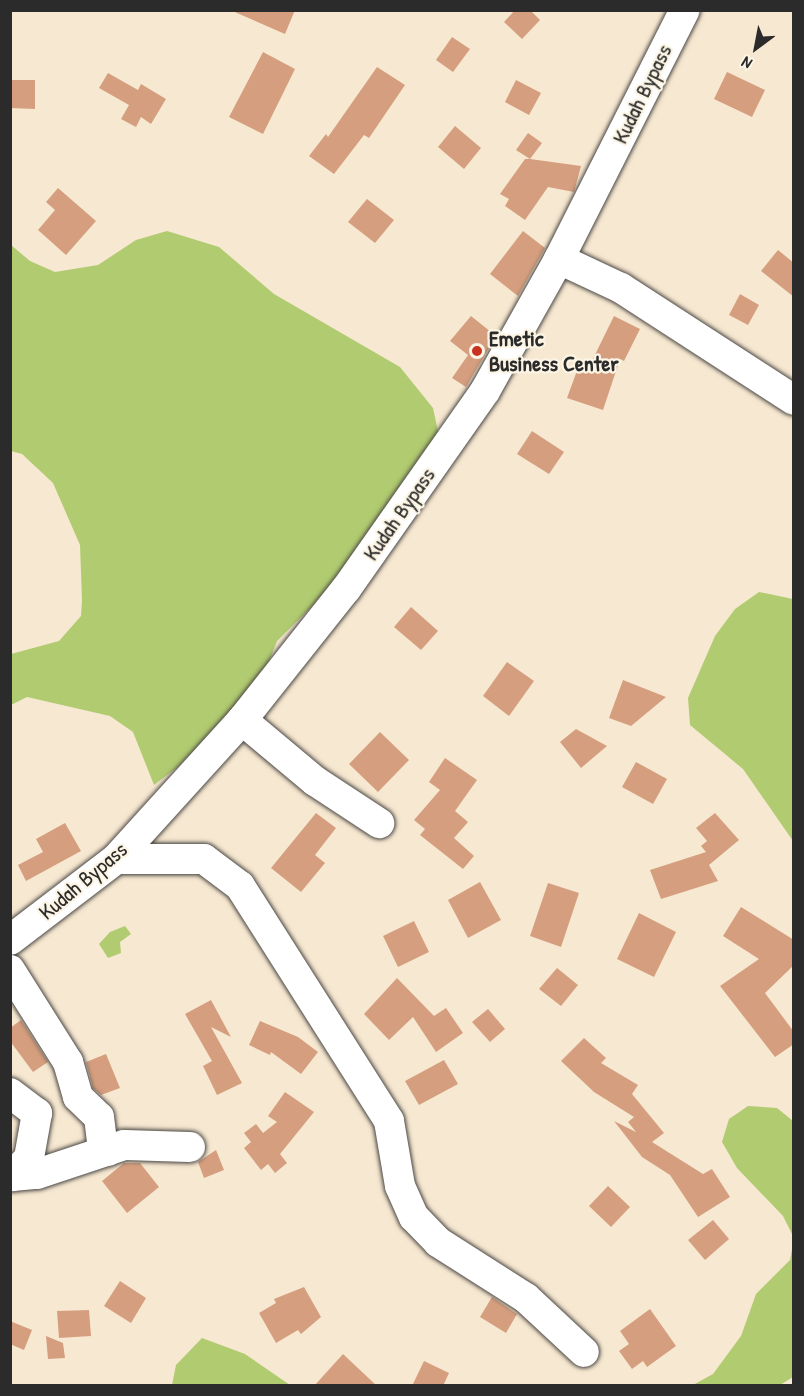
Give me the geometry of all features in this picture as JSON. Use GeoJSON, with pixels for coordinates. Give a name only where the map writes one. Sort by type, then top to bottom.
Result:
{"type":"FeatureCollection","features":[{"type":"Feature","properties":{"kind":"street","name":"Kudah Bypass"},"geometry":{"type":"LineString","coordinates":[[10,940],[116,859],[242,720],[346,589],[485,391],[559,259],[685,10]]}},
{"type":"Feature","properties":{"kind":"street"},"geometry":{"type":"LineString","coordinates":[[559,259],[621,288],[794,400]]}},
{"type":"Feature","properties":{"kind":"street"},"geometry":{"type":"LineString","coordinates":[[242,720],[315,781],[379,823]]}},
{"type":"Feature","properties":{"kind":"street"},"geometry":{"type":"LineString","coordinates":[[116,859],[204,859],[240,886],[389,1120],[400,1186],[414,1217],[438,1242],[526,1298],[584,1352]]}},
{"type":"Feature","properties":{"kind":"street"},"geometry":{"type":"LineString","coordinates":[[10,970],[69,1062],[78,1097],[99,1117],[102,1143],[108,1151]]}},
{"type":"Feature","properties":{"kind":"street"},"geometry":{"type":"LineString","coordinates":[[10,1093],[37,1113],[29,1158],[12,1176],[37,1174],[124,1145],[190,1147]]}},
{"type":"Feature","properties":{"kind":"green space"},"geometry":{"type":"Polygon","coordinates":[[[167,231],[219,247],[274,294],[400,367],[433,408],[441,445],[359,560],[277,641],[265,671],[215,729],[179,766],[154,785],[133,732],[110,716],[27,697],[11,705],[11,654],[59,641],[81,616],[82,600],[80,545],[53,483],[22,454],[11,451],[11,245],[30,261],[55,272],[98,265],[136,240],[167,231]]]}},
{"type":"Feature","properties":{"kind":"green space"},"geometry":{"type":"Polygon","coordinates":[[[759,592],[793,599],[793,841],[743,769],[690,725],[688,698],[715,636],[735,609],[759,592]]]}},
{"type":"Feature","properties":{"kind":"green space"},"geometry":{"type":"Polygon","coordinates":[[[125,926],[131,934],[120,942],[121,953],[108,958],[99,944],[110,932],[125,926]]]}},
{"type":"Feature","properties":{"kind":"green space"},"geometry":{"type":"Polygon","coordinates":[[[748,1106],[777,1108],[793,1121],[793,1236],[783,1216],[737,1168],[722,1142],[729,1119],[748,1106]]]}},
{"type":"Feature","properties":{"kind":"green space"},"geometry":{"type":"Polygon","coordinates":[[[793,1243],[793,1377],[780,1385],[693,1385],[713,1374],[741,1336],[756,1294],[790,1260],[793,1243]]]}},
{"type":"Feature","properties":{"kind":"green space"},"geometry":{"type":"Polygon","coordinates":[[[202,1338],[245,1354],[290,1385],[172,1385],[176,1365],[202,1338]]]}},
{"type":"Feature","properties":{"kind":"building"},"geometry":{"type":"Polygon","coordinates":[[[230,10],[295,10],[285,34],[230,10]]]}},
{"type":"Feature","properties":{"kind":"building"},"geometry":{"type":"Polygon","coordinates":[[[515,10],[530,10],[540,20],[522,39],[504,22],[515,10]]]}},
{"type":"Feature","properties":{"kind":"building"},"geometry":{"type":"Polygon","coordinates":[[[452,37],[470,49],[453,72],[436,60],[452,37]]]}},
{"type":"Feature","properties":{"kind":"building"},"geometry":{"type":"Polygon","coordinates":[[[263,52],[295,69],[263,134],[229,117],[263,52]]]}},
{"type":"Feature","properties":{"kind":"building"},"geometry":{"type":"Polygon","coordinates":[[[377,67],[405,85],[369,138],[364,135],[334,174],[309,156],[326,134],[328,137],[377,67]]]}},
{"type":"Feature","properties":{"kind":"building"},"geometry":{"type":"Polygon","coordinates":[[[727,72],[765,90],[752,117],[714,99],[727,72]]]}},
{"type":"Feature","properties":{"kind":"building"},"geometry":{"type":"Polygon","coordinates":[[[108,73],[138,90],[141,84],[166,99],[151,124],[141,117],[136,127],[121,119],[129,105],[99,88],[108,73]]]}},
{"type":"Feature","properties":{"kind":"building"},"geometry":{"type":"Polygon","coordinates":[[[10,80],[35,80],[35,109],[10,108],[10,80]]]}},
{"type":"Feature","properties":{"kind":"building"},"geometry":{"type":"Polygon","coordinates":[[[516,80],[541,93],[529,115],[505,102],[516,80]]]}},
{"type":"Feature","properties":{"kind":"building"},"geometry":{"type":"Polygon","coordinates":[[[455,126],[481,148],[464,169],[438,147],[455,126]]]}},
{"type":"Feature","properties":{"kind":"building"},"geometry":{"type":"Polygon","coordinates":[[[528,133],[542,143],[530,159],[516,150],[528,133]]]}},
{"type":"Feature","properties":{"kind":"building"},"geometry":{"type":"Polygon","coordinates":[[[525,159],[581,166],[574,192],[548,187],[525,220],[505,206],[509,199],[500,194],[525,159]]]}},
{"type":"Feature","properties":{"kind":"building"},"geometry":{"type":"Polygon","coordinates":[[[58,188],[96,221],[66,255],[38,230],[55,210],[46,202],[58,188]]]}},
{"type":"Feature","properties":{"kind":"building"},"geometry":{"type":"Polygon","coordinates":[[[367,199],[394,220],[375,243],[348,222],[367,199]]]}},
{"type":"Feature","properties":{"kind":"building"},"geometry":{"type":"Polygon","coordinates":[[[523,231],[545,248],[518,296],[490,274],[523,231]]]}},
{"type":"Feature","properties":{"kind":"building"},"geometry":{"type":"Polygon","coordinates":[[[778,250],[794,263],[794,297],[761,271],[778,250]]]}},
{"type":"Feature","properties":{"kind":"building"},"geometry":{"type":"Polygon","coordinates":[[[740,294],[759,305],[748,325],[729,315],[740,294]]]}},
{"type":"Feature","properties":{"kind":"building"},"geometry":{"type":"Polygon","coordinates":[[[471,316],[496,336],[466,387],[452,378],[468,355],[450,341],[471,316]]]}},
{"type":"Feature","properties":{"kind":"building"},"geometry":{"type":"Polygon","coordinates":[[[614,316],[640,329],[624,361],[620,359],[603,410],[567,398],[578,368],[587,371],[614,316]]]}},
{"type":"Feature","properties":{"kind":"building"},"geometry":{"type":"Polygon","coordinates":[[[532,431],[564,452],[549,474],[517,454],[532,431]]]}},
{"type":"Feature","properties":{"kind":"building"},"geometry":{"type":"Polygon","coordinates":[[[411,607],[438,631],[421,650],[394,627],[411,607]]]}},
{"type":"Feature","properties":{"kind":"building"},"geometry":{"type":"Polygon","coordinates":[[[507,662],[534,681],[509,716],[483,696],[507,662]]]}},
{"type":"Feature","properties":{"kind":"building"},"geometry":{"type":"Polygon","coordinates":[[[623,680],[666,697],[631,726],[609,718],[623,680]]]}},
{"type":"Feature","properties":{"kind":"building"},"geometry":{"type":"Polygon","coordinates":[[[576,729],[607,746],[581,768],[560,742],[576,729]]]}},
{"type":"Feature","properties":{"kind":"building"},"geometry":{"type":"Polygon","coordinates":[[[380,732],[409,760],[378,792],[349,764],[380,732]]]}},
{"type":"Feature","properties":{"kind":"building"},"geometry":{"type":"Polygon","coordinates":[[[445,758],[477,780],[455,811],[468,822],[454,838],[474,856],[463,869],[420,835],[425,829],[414,820],[440,790],[429,782],[445,758]]]}},
{"type":"Feature","properties":{"kind":"building"},"geometry":{"type":"Polygon","coordinates":[[[636,762],[667,779],[653,804],[622,787],[636,762]]]}},
{"type":"Feature","properties":{"kind":"building"},"geometry":{"type":"Polygon","coordinates":[[[316,813],[336,828],[315,855],[325,863],[301,892],[271,868],[316,813]]]}},
{"type":"Feature","properties":{"kind":"building"},"geometry":{"type":"Polygon","coordinates":[[[715,813],[739,840],[709,865],[718,881],[661,899],[650,870],[706,852],[701,846],[707,841],[696,828],[715,813]]]}},
{"type":"Feature","properties":{"kind":"building"},"geometry":{"type":"Polygon","coordinates":[[[65,823],[81,851],[26,881],[18,865],[43,852],[36,839],[65,823]]]}},
{"type":"Feature","properties":{"kind":"building"},"geometry":{"type":"Polygon","coordinates":[[[480,882],[501,920],[468,938],[448,900],[480,882]]]}},
{"type":"Feature","properties":{"kind":"building"},"geometry":{"type":"Polygon","coordinates":[[[548,883],[579,893],[561,947],[530,936],[548,883]]]}},
{"type":"Feature","properties":{"kind":"building"},"geometry":{"type":"Polygon","coordinates":[[[741,907],[794,940],[794,965],[765,993],[794,1032],[794,1044],[775,1057],[720,986],[759,959],[723,936],[741,907]]]}},
{"type":"Feature","properties":{"kind":"building"},"geometry":{"type":"Polygon","coordinates":[[[639,913],[676,932],[654,977],[617,959],[639,913]]]}},
{"type":"Feature","properties":{"kind":"building"},"geometry":{"type":"Polygon","coordinates":[[[414,921],[429,952],[398,967],[383,936],[414,921]]]}},
{"type":"Feature","properties":{"kind":"building"},"geometry":{"type":"Polygon","coordinates":[[[557,968],[578,985],[561,1006],[539,989],[557,968]]]}},
{"type":"Feature","properties":{"kind":"building"},"geometry":{"type":"Polygon","coordinates":[[[397,978],[434,1016],[446,1008],[463,1033],[436,1052],[413,1017],[389,1040],[364,1014],[397,978]]]}},
{"type":"Feature","properties":{"kind":"building"},"geometry":{"type":"Polygon","coordinates":[[[211,1000],[231,1037],[211,1027],[242,1083],[217,1095],[203,1066],[212,1061],[185,1014],[211,1000]]]}},
{"type":"Feature","properties":{"kind":"building"},"geometry":{"type":"Polygon","coordinates":[[[488,1009],[505,1029],[490,1042],[472,1022],[488,1009]]]}},
{"type":"Feature","properties":{"kind":"building"},"geometry":{"type":"Polygon","coordinates":[[[21,1020],[48,1062],[33,1072],[10,1041],[10,1028],[21,1020]]]}},
{"type":"Feature","properties":{"kind":"building"},"geometry":{"type":"Polygon","coordinates":[[[260,1021],[298,1037],[318,1052],[301,1074],[271,1052],[270,1055],[249,1045],[260,1021]]]}},
{"type":"Feature","properties":{"kind":"building"},"geometry":{"type":"Polygon","coordinates":[[[584,1038],[606,1058],[601,1063],[638,1085],[632,1094],[664,1133],[652,1142],[703,1174],[712,1169],[730,1197],[698,1217],[670,1175],[642,1157],[614,1121],[636,1132],[628,1122],[634,1117],[594,1092],[561,1061],[584,1038]]]}},
{"type":"Feature","properties":{"kind":"building"},"geometry":{"type":"Polygon","coordinates":[[[106,1054],[120,1088],[101,1095],[93,1088],[86,1062],[106,1054]]]}},
{"type":"Feature","properties":{"kind":"building"},"geometry":{"type":"Polygon","coordinates":[[[444,1060],[458,1084],[419,1105],[405,1081],[444,1060]]]}},
{"type":"Feature","properties":{"kind":"building"},"geometry":{"type":"Polygon","coordinates":[[[285,1092],[314,1112],[280,1154],[287,1163],[275,1173],[268,1164],[261,1170],[244,1148],[251,1142],[244,1133],[256,1124],[263,1133],[277,1122],[268,1116],[285,1092]]]}},
{"type":"Feature","properties":{"kind":"building"},"geometry":{"type":"Polygon","coordinates":[[[216,1150],[224,1170],[204,1178],[198,1162],[216,1150]]]}},
{"type":"Feature","properties":{"kind":"building"},"geometry":{"type":"Polygon","coordinates":[[[124,1163],[140,1163],[159,1187],[127,1213],[102,1181],[124,1163]]]}},
{"type":"Feature","properties":{"kind":"building"},"geometry":{"type":"Polygon","coordinates":[[[608,1186],[630,1207],[611,1227],[589,1206],[608,1186]]]}},
{"type":"Feature","properties":{"kind":"building"},"geometry":{"type":"Polygon","coordinates":[[[713,1220],[729,1239],[705,1260],[688,1240],[713,1220]]]}},
{"type":"Feature","properties":{"kind":"building"},"geometry":{"type":"Polygon","coordinates":[[[120,1281],[146,1298],[131,1323],[104,1306],[120,1281]]]}},
{"type":"Feature","properties":{"kind":"building"},"geometry":{"type":"Polygon","coordinates":[[[304,1287],[321,1317],[301,1334],[298,1330],[276,1343],[259,1313],[276,1303],[274,1299],[304,1287]]]}},
{"type":"Feature","properties":{"kind":"building"},"geometry":{"type":"Polygon","coordinates":[[[492,1297],[517,1314],[506,1333],[480,1317],[492,1297]]]}},
{"type":"Feature","properties":{"kind":"building"},"geometry":{"type":"Polygon","coordinates":[[[650,1309],[676,1346],[647,1367],[643,1361],[632,1369],[619,1351],[629,1344],[620,1331],[650,1309]]]}},
{"type":"Feature","properties":{"kind":"building"},"geometry":{"type":"Polygon","coordinates":[[[89,1310],[91,1336],[59,1338],[57,1311],[89,1310]]]}},
{"type":"Feature","properties":{"kind":"building"},"geometry":{"type":"Polygon","coordinates":[[[10,1321],[32,1330],[24,1350],[10,1344],[10,1321]]]}},
{"type":"Feature","properties":{"kind":"building"},"geometry":{"type":"Polygon","coordinates":[[[46,1336],[63,1343],[65,1358],[48,1359],[46,1336]]]}},
{"type":"Feature","properties":{"kind":"building"},"geometry":{"type":"Polygon","coordinates":[[[343,1354],[377,1386],[314,1386],[343,1354]]]}},
{"type":"Feature","properties":{"kind":"building"},"geometry":{"type":"Polygon","coordinates":[[[424,1361],[449,1373],[443,1386],[412,1386],[424,1361]]]}},
{"type":"Feature","properties":{"kind":"place","name":"Emetic Business Center"},"geometry":{"type":"Point","coordinates":[477,351]}}]}
